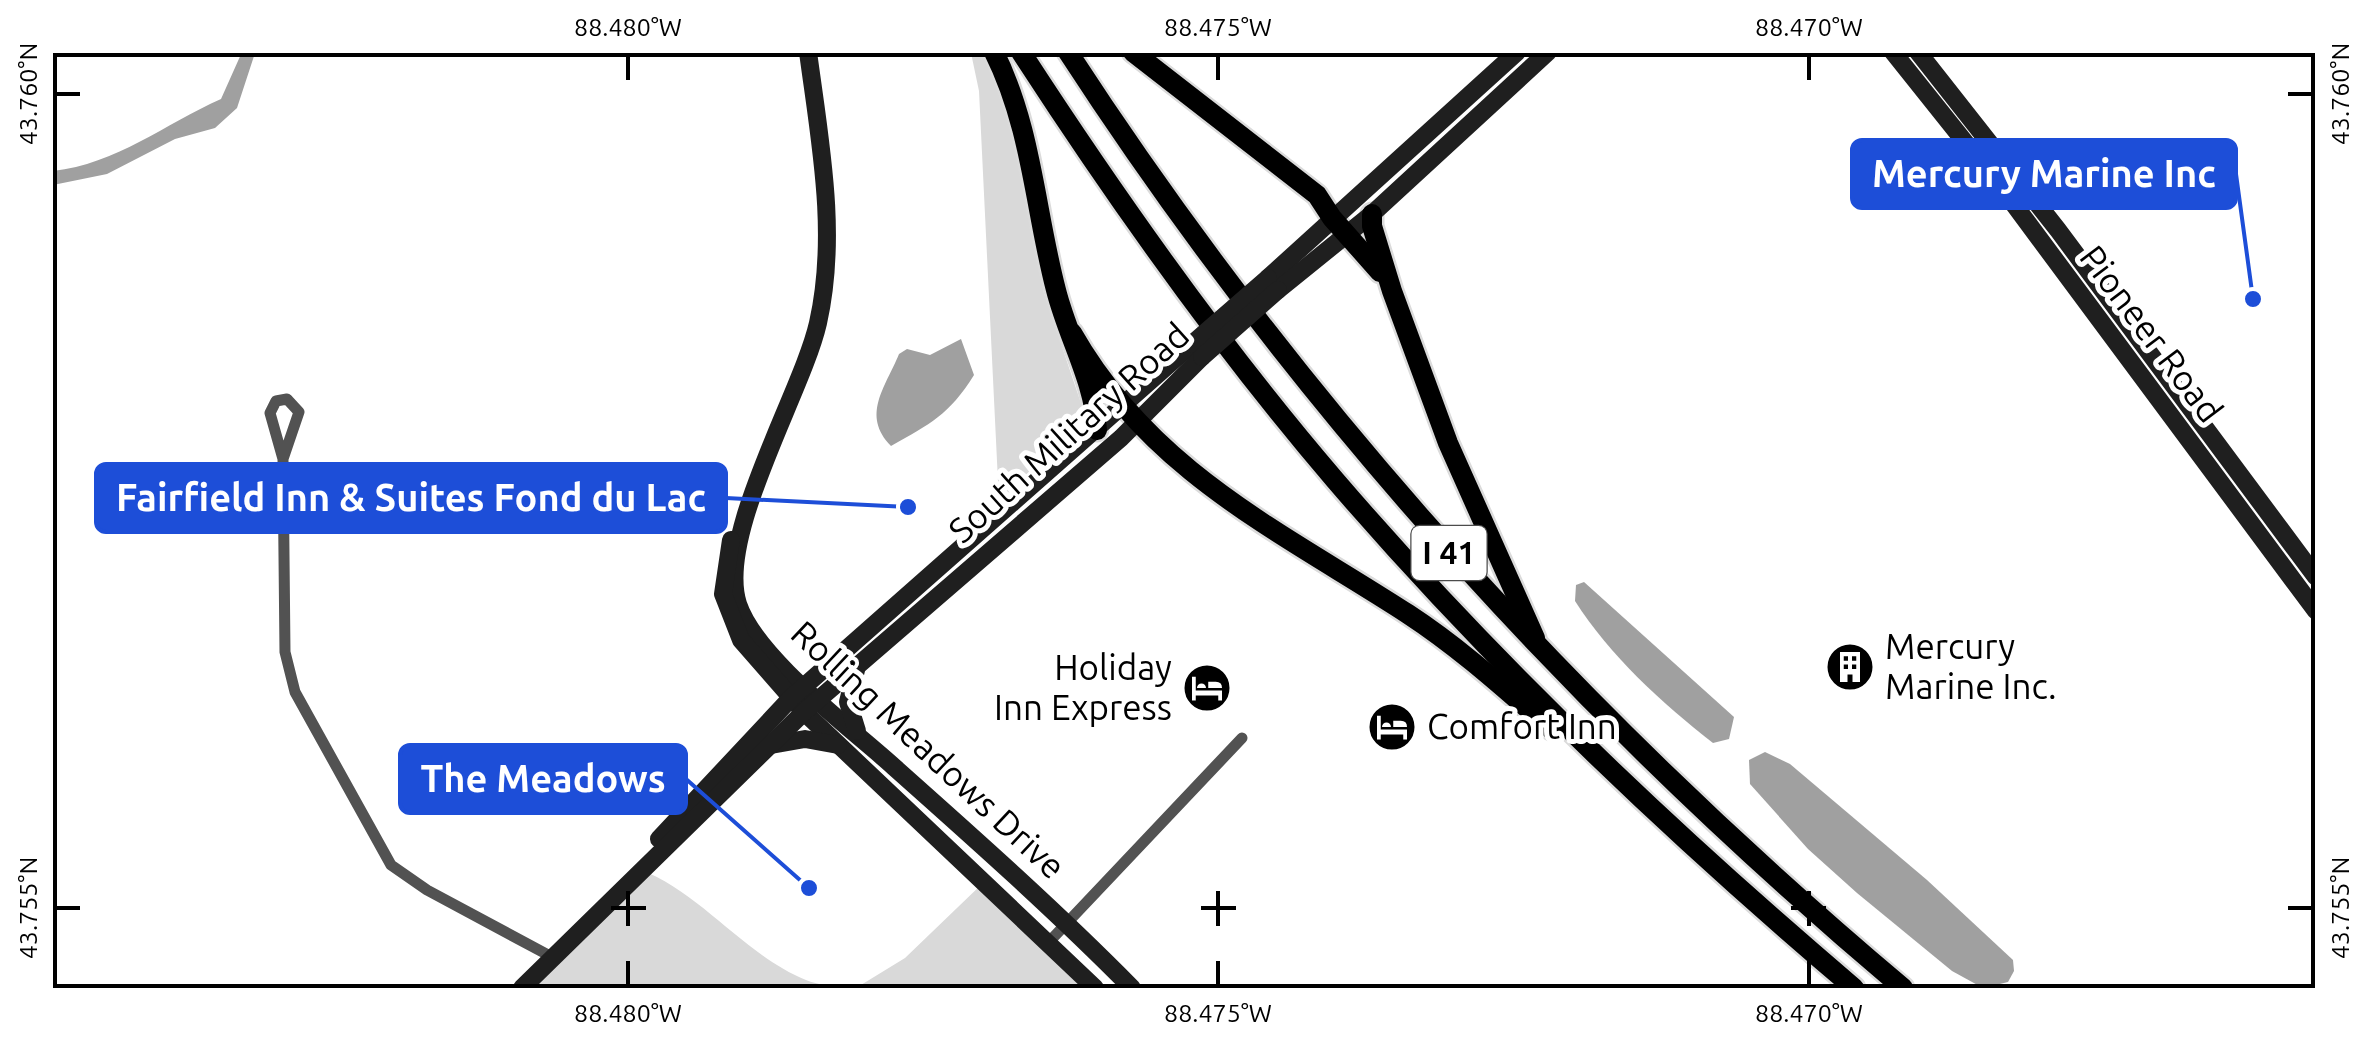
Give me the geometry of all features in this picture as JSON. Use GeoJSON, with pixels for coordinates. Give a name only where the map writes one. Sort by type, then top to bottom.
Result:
{"type":"FeatureCollection","features":[{"type":"Feature","properties":{"kind":"highway"},"geometry":{"type":"LineString","coordinates":[[994,52],[1008,79],[1032,164],[1055,287],[1072,333],[1098,430]]}},
{"type":"Feature","properties":{"kind":"highway","name":"I 41"},"geometry":{"type":"LineString","coordinates":[[1021,52],[1148,238],[1335,479],[1517,678],[1666,824],[1854,988]]}},
{"type":"Feature","properties":{"kind":"highway","name":"I 41"},"geometry":{"type":"LineString","coordinates":[[1068,52],[1181,218],[1307,384],[1433,535],[1542,654],[1690,801],[1903,988]]}},
{"type":"Feature","properties":{"kind":"highway"},"geometry":{"type":"LineString","coordinates":[[1134,52],[1272,156],[1317,195],[1392,290]]}},
{"type":"Feature","properties":{"kind":"highway"},"geometry":{"type":"LineString","coordinates":[[1372,214],[1392,290],[1455,459],[1542,654]]}},
{"type":"Feature","properties":{"kind":"highway"},"geometry":{"type":"LineString","coordinates":[[1072,333],[1092,368],[1134,412],[1152,439],[1189,473],[1411,616],[1474,662],[1666,824]]}},
{"type":"Feature","properties":{"kind":"main road","name":"Rolling Meadows Drive"},"geometry":{"type":"LineString","coordinates":[[808,52],[828,224],[818,324],[727,551],[723,594],[741,640],[764,666],[805,700],[859,736],[1066,922],[1132,988]]}},
{"type":"Feature","properties":{"kind":"main road","name":"South Military Road"},"geometry":{"type":"LineString","coordinates":[[639,869],[659,840],[768,721],[857,667],[1197,351],[1339,226],[1518,52]]}},
{"type":"Feature","properties":{"kind":"main road","name":"South Military Road"},"geometry":{"type":"LineString","coordinates":[[1339,226],[1372,214],[1548,52]]}},
{"type":"Feature","properties":{"kind":"main road","name":"Pioneer Road"},"geometry":{"type":"LineString","coordinates":[[1893,52],[2012,201],[2316,611]]}},
{"type":"Feature","properties":{"kind":"main road","name":"Pioneer Road"},"geometry":{"type":"LineString","coordinates":[[1918,52],[2058,230],[2316,576]]}},
{"type":"Feature","properties":{"kind":"main road","name":"South Military Road"},"geometry":{"type":"LineString","coordinates":[[522,988],[639,869],[770,746],[805,700],[1098,430],[1134,412]]}},
{"type":"Feature","properties":{"kind":"main road","name":"Rolling Meadows Drive"},"geometry":{"type":"LineString","coordinates":[[759,476],[737,561],[736,594],[755,634],[840,746],[1095,988]]}},
{"type":"Feature","properties":{"kind":"main road"},"geometry":{"type":"LineString","coordinates":[[764,666],[770,688],[768,721]]}},
{"type":"Feature","properties":{"kind":"main road"},"geometry":{"type":"LineString","coordinates":[[857,667],[848,702],[859,736]]}},
{"type":"Feature","properties":{"kind":"main road"},"geometry":{"type":"LineString","coordinates":[[770,746],[805,739],[840,746]]}},
{"type":"Feature","properties":{"kind":"street"},"geometry":{"type":"LineString","coordinates":[[283,459],[299,412],[286,399],[276,401],[270,413],[283,459],[285,652],[295,692],[391,864],[426,890],[552,956]]}},
{"type":"Feature","properties":{"kind":"street"},"geometry":{"type":"LineString","coordinates":[[1048,943],[1242,738]]}},
{"type":"Feature","properties":{"kind":"shaded area"},"geometry":{"type":"Polygon","coordinates":[[[242,52],[255,53],[237,108],[215,128],[175,139],[107,174],[53,185],[53,171],[119,152],[221,99],[242,52]]]}},
{"type":"Feature","properties":{"kind":"shaded area"},"geometry":{"type":"Polygon","coordinates":[[[971,53],[987,53],[1010,112],[1044,293],[1085,415],[999,502],[979,91],[971,53]]]}},
{"type":"Feature","properties":{"kind":"shaded area"},"geometry":{"type":"Polygon","coordinates":[[[961,339],[974,375],[938,417],[891,446],[882,435],[877,412],[882,390],[899,354],[907,349],[930,355],[961,339]]]}},
{"type":"Feature","properties":{"kind":"shaded area"},"geometry":{"type":"Polygon","coordinates":[[[1584,582],[1734,717],[1729,739],[1713,743],[1621,660],[1575,601],[1576,585],[1584,582]]]}},
{"type":"Feature","properties":{"kind":"shaded area"},"geometry":{"type":"Polygon","coordinates":[[[1765,752],[1790,764],[1927,880],[2013,960],[2014,971],[2008,982],[1983,988],[1952,971],[1808,849],[1750,784],[1749,760],[1765,752]]]}},
{"type":"Feature","properties":{"kind":"shaded area"},"geometry":{"type":"Polygon","coordinates":[[[639,869],[683,893],[784,969],[811,982],[844,988],[522,988],[639,869]]]}},
{"type":"Feature","properties":{"kind":"shaded area"},"geometry":{"type":"Polygon","coordinates":[[[984,882],[1095,988],[856,988],[905,958],[984,882]]]}},
{"type":"Feature","properties":{"kind":"place","name":"Mercury Marine Inc"},"geometry":{"type":"Point","coordinates":[2253,299]}},
{"type":"Feature","properties":{"kind":"place","name":"Fairfield Inn & Suites Fond du Lac"},"geometry":{"type":"Point","coordinates":[908,507]}},
{"type":"Feature","properties":{"kind":"place","name":"Mercury Marine Inc."},"geometry":{"type":"Point","coordinates":[1850,667]}},
{"type":"Feature","properties":{"kind":"place","name":"Holiday Inn Express"},"geometry":{"type":"Point","coordinates":[1207,688]}},
{"type":"Feature","properties":{"kind":"place","name":"Comfort Inn"},"geometry":{"type":"Point","coordinates":[1392,727]}},
{"type":"Feature","properties":{"kind":"place","name":"The Meadows"},"geometry":{"type":"Point","coordinates":[809,888]}}]}
